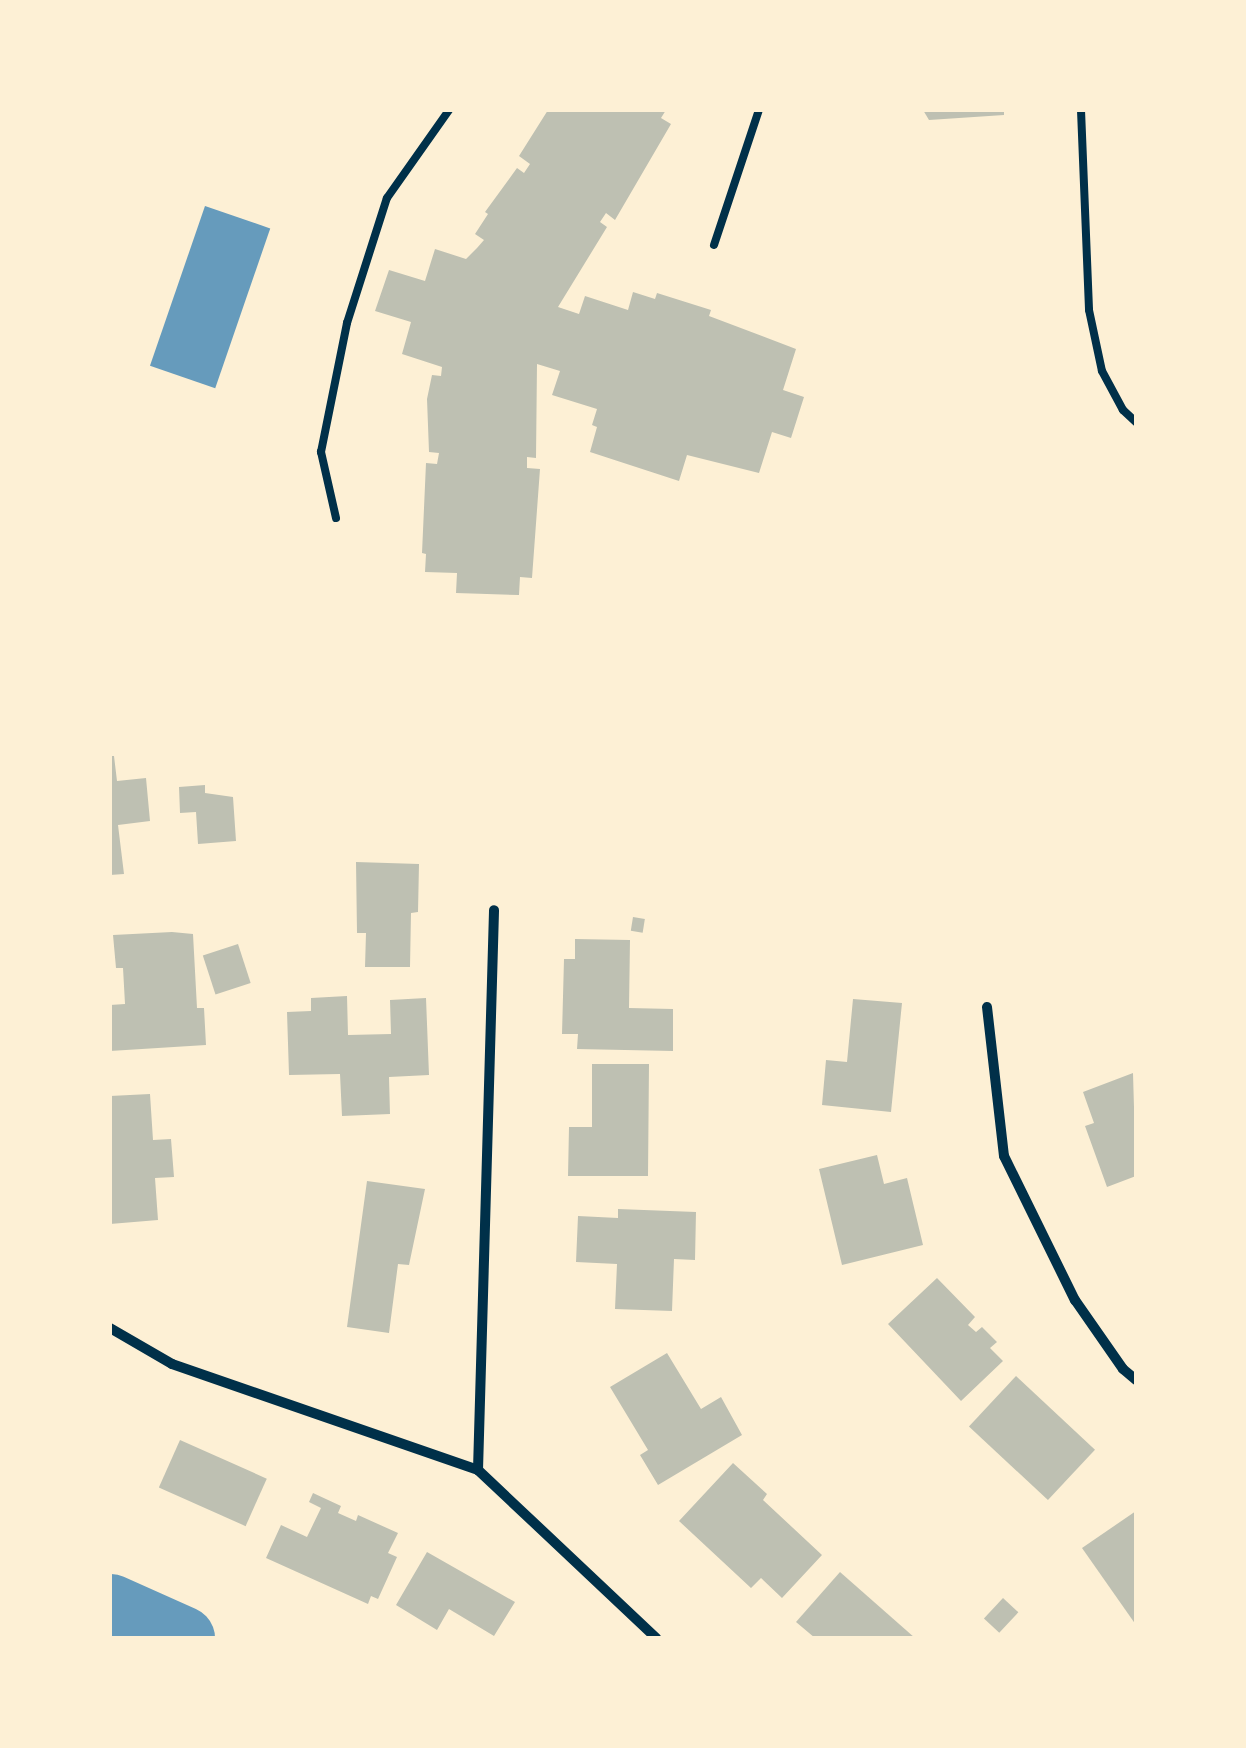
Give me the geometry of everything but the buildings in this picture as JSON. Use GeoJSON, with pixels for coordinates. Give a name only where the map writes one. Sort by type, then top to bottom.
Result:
{"type":"FeatureCollection","features":[{"type":"Feature","properties":{"kind":"street"},"geometry":{"type":"LineString","coordinates":[[478,1470],[494,910]]}},
{"type":"Feature","properties":{"kind":"street"},"geometry":{"type":"LineString","coordinates":[[987,1007],[1004,1156],[1075,1300],[1123,1369],[1136,1380]]}},
{"type":"Feature","properties":{"kind":"street"},"geometry":{"type":"LineString","coordinates":[[110,1328],[172,1364],[478,1470],[656,1638]]}},
{"type":"Feature","properties":{"kind":"lane"},"geometry":{"type":"LineString","coordinates":[[336,518],[321,452],[347,323],[386,198],[449,110]]}},
{"type":"Feature","properties":{"kind":"lane"},"geometry":{"type":"LineString","coordinates":[[714,245],[759,110]]}},
{"type":"Feature","properties":{"kind":"lane"},"geometry":{"type":"LineString","coordinates":[[1081,110],[1089,310],[1102,371],[1123,410],[1136,422]]}},
{"type":"Feature","properties":{"kind":"water"},"geometry":{"type":"Polygon","coordinates":[[[205,206],[270,228],[215,388],[150,366],[205,206]]]}},
{"type":"Feature","properties":{"kind":"waterway"},"geometry":{"type":"LineString","coordinates":[[110,1606],[182,1638]]}}]}
